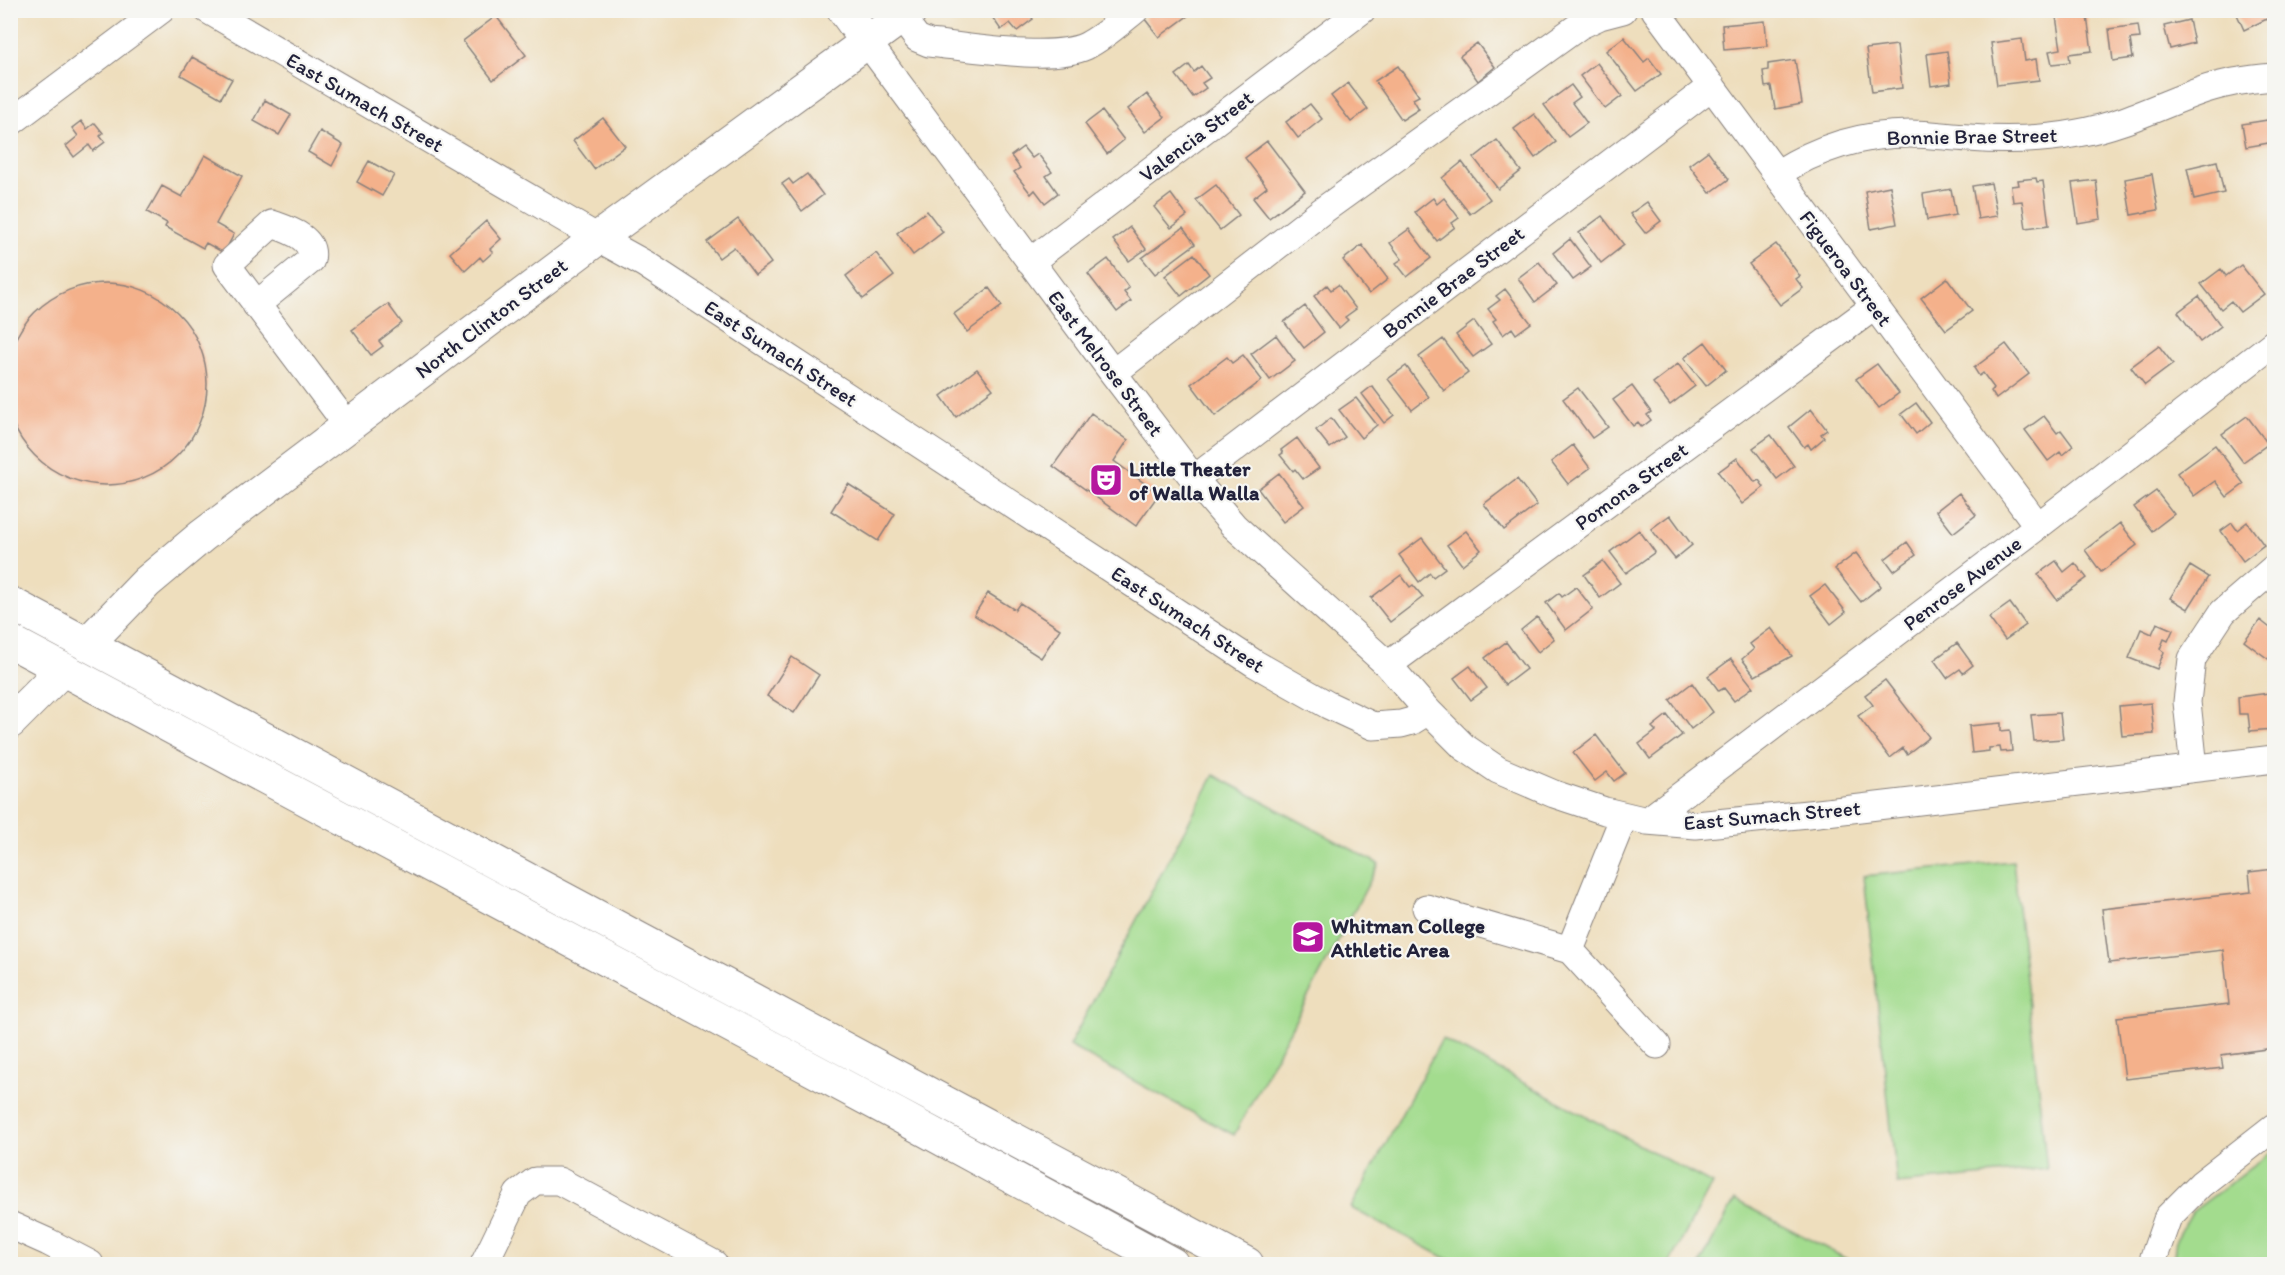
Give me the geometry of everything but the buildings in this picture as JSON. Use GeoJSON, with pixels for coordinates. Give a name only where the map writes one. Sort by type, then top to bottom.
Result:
{"type":"FeatureCollection","features":[{"type":"Feature","properties":{"kind":"main road","name":"East Melrose Street"},"geometry":{"type":"LineString","coordinates":[[844,10],[868,43]]}},
{"type":"Feature","properties":{"kind":"main road","name":"North Clinton Street"},"geometry":{"type":"LineString","coordinates":[[87,644],[164,566],[598,238],[906,14]]}},
{"type":"Feature","properties":{"kind":"main road"},"geometry":{"type":"LineString","coordinates":[[10,603],[1247,1264]]}},
{"type":"Feature","properties":{"kind":"main road"},"geometry":{"type":"LineString","coordinates":[[10,622],[58,645],[76,649],[87,644]]}},
{"type":"Feature","properties":{"kind":"main road"},"geometry":{"type":"LineString","coordinates":[[10,641],[1172,1264]]}},
{"type":"Feature","properties":{"kind":"main road"},"geometry":{"type":"LineString","coordinates":[[10,722],[63,669],[76,664],[90,667],[274,763],[470,850]]}},
{"type":"Feature","properties":{"kind":"street"},"geometry":{"type":"LineString","coordinates":[[10,123],[161,10]]}},
{"type":"Feature","properties":{"kind":"street","name":"East Sumach Street"},"geometry":{"type":"LineString","coordinates":[[208,10],[645,264],[1254,663],[1328,705],[1373,726],[1401,724],[1412,721],[1428,711],[1464,747],[1498,770],[1554,794],[1636,818],[1696,825],[2274,759]]}},
{"type":"Feature","properties":{"kind":"street"},"geometry":{"type":"LineString","coordinates":[[906,14],[917,38],[929,43],[1049,52],[1084,47],[1135,10]]}},
{"type":"Feature","properties":{"kind":"street","name":"Valencia Street"},"geometry":{"type":"LineString","coordinates":[[1030,262],[1362,10]]}},
{"type":"Feature","properties":{"kind":"street"},"geometry":{"type":"LineString","coordinates":[[1113,373],[1322,211],[1579,26],[1600,16],[1623,10]]}},
{"type":"Feature","properties":{"kind":"street","name":"Figueroa Street"},"geometry":{"type":"LineString","coordinates":[[1655,10],[2038,526]]}},
{"type":"Feature","properties":{"kind":"street","name":"East Melrose Street"},"geometry":{"type":"LineString","coordinates":[[868,43],[1194,479],[1234,526],[1388,665],[1428,711]]}},
{"type":"Feature","properties":{"kind":"street","name":"Bonnie Brae Street"},"geometry":{"type":"LineString","coordinates":[[1777,174],[1797,161],[1844,142],[1877,136],[1909,134],[2003,140],[2040,139],[2078,134],[2145,115],[2205,90],[2233,82],[2274,77]]}},
{"type":"Feature","properties":{"kind":"street","name":"Bonnie Brae Street"},"geometry":{"type":"LineString","coordinates":[[1194,479],[1712,86]]}},
{"type":"Feature","properties":{"kind":"street"},"geometry":{"type":"LineString","coordinates":[[256,304],[348,426]]}},
{"type":"Feature","properties":{"kind":"street","name":"Pomona Street"},"geometry":{"type":"LineString","coordinates":[[1388,665],[1875,306]]}},
{"type":"Feature","properties":{"kind":"street","name":"Penrose Avenue"},"geometry":{"type":"LineString","coordinates":[[1636,818],[2038,526],[2274,344]]}},
{"type":"Feature","properties":{"kind":"street"},"geometry":{"type":"LineString","coordinates":[[2194,768],[2187,702],[2192,659],[2223,612],[2274,568]]}},
{"type":"Feature","properties":{"kind":"street"},"geometry":{"type":"LineString","coordinates":[[1570,950],[1636,818]]}},
{"type":"Feature","properties":{"kind":"street"},"geometry":{"type":"LineString","coordinates":[[1426,908],[1570,950],[1656,1045]]}},
{"type":"Feature","properties":{"kind":"street"},"geometry":{"type":"LineString","coordinates":[[2154,1264],[2154,1257],[2168,1217],[2201,1184],[2274,1127]]}},
{"type":"Feature","properties":{"kind":"street"},"geometry":{"type":"LineString","coordinates":[[484,1264],[519,1194],[535,1181],[559,1181],[714,1264]]}},
{"type":"Feature","properties":{"kind":"street"},"geometry":{"type":"LineString","coordinates":[[10,1225],[90,1264]]}},
{"type":"Feature","properties":{"kind":"green space"},"geometry":{"type":"Polygon","coordinates":[[[1214,775],[1379,864],[1234,1135],[1069,1046],[1214,775]]]}},
{"type":"Feature","properties":{"kind":"green space"},"geometry":{"type":"Polygon","coordinates":[[[2013,861],[2047,1169],[1897,1184],[1864,876],[2013,861]]]}},
{"type":"Feature","properties":{"kind":"green space"},"geometry":{"type":"Polygon","coordinates":[[[1442,1039],[1712,1184],[1669,1264],[1457,1264],[1351,1208],[1442,1039]]]}},
{"type":"Feature","properties":{"kind":"green space"},"geometry":{"type":"Polygon","coordinates":[[[2274,1150],[2274,1264],[2173,1264],[2176,1240],[2192,1212],[2274,1150]]]}},
{"type":"Feature","properties":{"kind":"green space"},"geometry":{"type":"Polygon","coordinates":[[[1735,1200],[1856,1264],[1700,1264],[1735,1200]]]}},
{"type":"Feature","properties":{"kind":"place","name":"Little Theater of Walla Walla"},"geometry":{"type":"Point","coordinates":[1106,480]}},
{"type":"Feature","properties":{"kind":"place","name":"Whitman College Athletic Area"},"geometry":{"type":"Point","coordinates":[1308,937]}}]}
